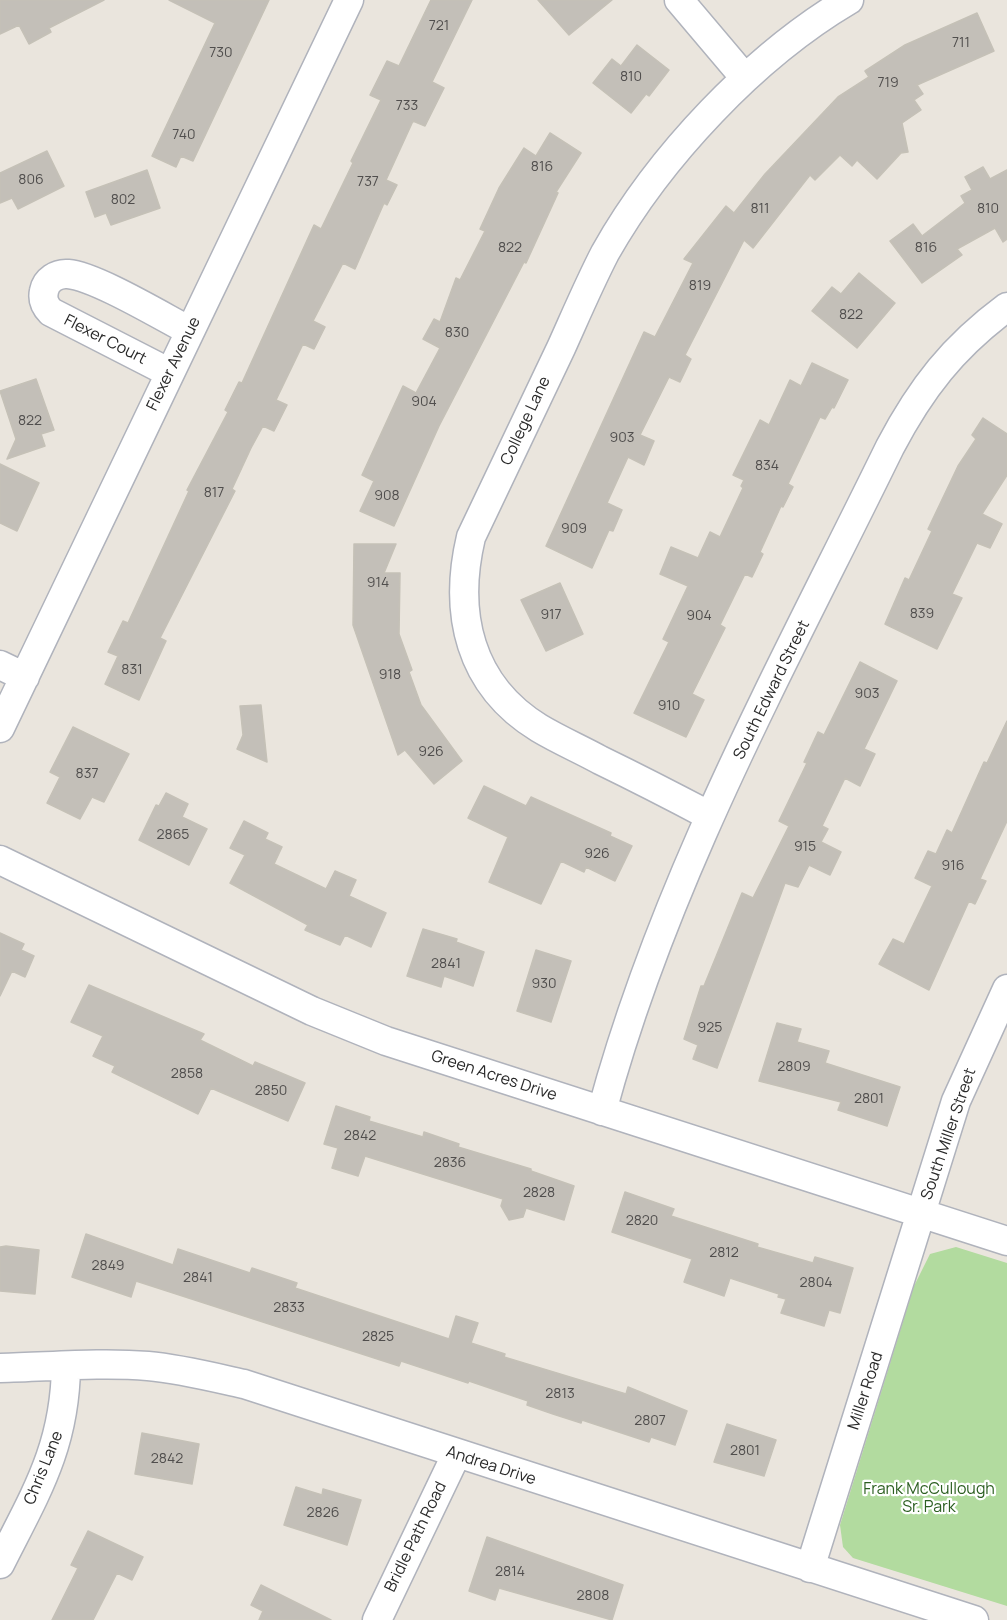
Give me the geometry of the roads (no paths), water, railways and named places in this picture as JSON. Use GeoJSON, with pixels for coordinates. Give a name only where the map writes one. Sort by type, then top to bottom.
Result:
{"type":"FeatureCollection","features":[{"type":"Feature","properties":{"kind":"street","name":"Flexer Avenue"},"geometry":{"type":"LineString","coordinates":[[0,728],[13,671],[170,373],[349,0]]}},
{"type":"Feature","properties":{"kind":"street"},"geometry":{"type":"LineString","coordinates":[[679,0],[745,78]]}},
{"type":"Feature","properties":{"kind":"street","name":"College Lane"},"geometry":{"type":"LineString","coordinates":[[710,816],[539,728],[512,708],[491,682],[477,658],[466,626],[462,598],[464,570],[471,537],[606,253],[651,185],[703,122],[745,78],[777,50],[849,0]]}},
{"type":"Feature","properties":{"kind":"street","name":"Flexer Court"},"geometry":{"type":"LineString","coordinates":[[170,373],[51,312],[45,306],[44,289],[48,281],[57,275],[80,277],[190,331]]}},
{"type":"Feature","properties":{"kind":"street","name":"South Edward Street"},"geometry":{"type":"LineString","coordinates":[[602,1111],[648,961],[710,816],[912,404],[941,365],[975,331],[1007,307]]}},
{"type":"Feature","properties":{"kind":"street","name":"Green Acres Drive"},"geometry":{"type":"LineString","coordinates":[[0,860],[312,1011],[386,1041],[1007,1242]]}},
{"type":"Feature","properties":{"kind":"street","name":"South Miller Street"},"geometry":{"type":"LineString","coordinates":[[922,1215],[956,1101],[1007,989]]}},
{"type":"Feature","properties":{"kind":"street","name":"Miller Road"},"geometry":{"type":"LineString","coordinates":[[810,1568],[922,1215]]}},
{"type":"Feature","properties":{"kind":"street","name":"Chris Lane"},"geometry":{"type":"LineString","coordinates":[[0,1564],[45,1474],[59,1437],[66,1398],[66,1366]]}},
{"type":"Feature","properties":{"kind":"street","name":"Andrea Drive"},"geometry":{"type":"LineString","coordinates":[[0,1368],[148,1366],[197,1373],[244,1384],[456,1455],[974,1620]]}},
{"type":"Feature","properties":{"kind":"street","name":"Bridle Path Road"},"geometry":{"type":"LineString","coordinates":[[377,1620],[456,1455]]}},
{"type":"Feature","properties":{"kind":"park label","name":"Frank McCullough Sr. Park"},"geometry":{"type":"Point","coordinates":[929,1499]}}]}
